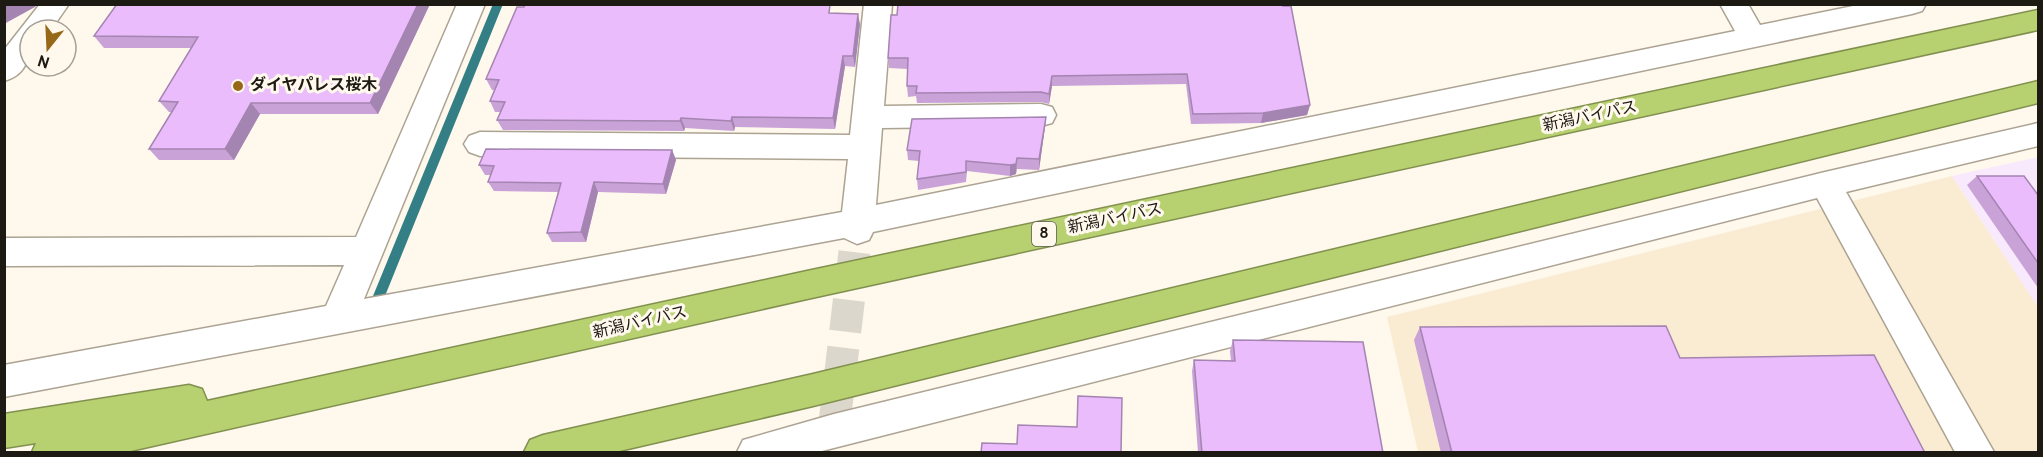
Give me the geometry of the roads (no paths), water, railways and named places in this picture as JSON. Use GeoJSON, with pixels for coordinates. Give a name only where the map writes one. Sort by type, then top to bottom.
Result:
{"type":"FeatureCollection","features":[{"type":"Feature","properties":{"kind":"highway","name":"新潟バイパス"},"geometry":{"type":"LineString","coordinates":[[51,453],[807,285],[2038,20]]}},
{"type":"Feature","properties":{"kind":"highway"},"geometry":{"type":"LineString","coordinates":[[543,453],[2038,92]]}},
{"type":"Feature","properties":{"kind":"highway"},"geometry":{"type":"LineString","coordinates":[[4,431],[543,345]]}},
{"type":"Feature","properties":{"kind":"street"},"geometry":{"type":"LineString","coordinates":[[42,18],[55,4]]}},
{"type":"Feature","properties":{"kind":"street"},"geometry":{"type":"LineString","coordinates":[[338,319],[471,4]]}},
{"type":"Feature","properties":{"kind":"street"},"geometry":{"type":"LineString","coordinates":[[857,226],[878,4]]}},
{"type":"Feature","properties":{"kind":"street"},"geometry":{"type":"LineString","coordinates":[[1734,4],[1753,38]]}},
{"type":"Feature","properties":{"kind":"street"},"geometry":{"type":"LineString","coordinates":[[4,381],[857,226],[1912,4]]}},
{"type":"Feature","properties":{"kind":"street"},"geometry":{"type":"LineString","coordinates":[[4,72],[18,48]]}},
{"type":"Feature","properties":{"kind":"street"},"geometry":{"type":"LineString","coordinates":[[480,144],[866,132],[1041,115]]}},
{"type":"Feature","properties":{"kind":"street"},"geometry":{"type":"LineString","coordinates":[[756,453],[833,437],[1825,184],[2038,135]]}},
{"type":"Feature","properties":{"kind":"street"},"geometry":{"type":"LineString","coordinates":[[1825,184],[1975,453]]}},
{"type":"Feature","properties":{"kind":"street"},"geometry":{"type":"LineString","coordinates":[[4,252],[367,251]]}},
{"type":"Feature","properties":{"kind":"waterway"},"geometry":{"type":"LineString","coordinates":[[379,296],[498,4]]}},
{"type":"Feature","properties":{"kind":"tunnel"},"geometry":{"type":"LineString","coordinates":[[834,427],[857,231]]}},
{"type":"Feature","properties":{"kind":"place","name":"ダイヤパレス桜木"},"geometry":{"type":"Point","coordinates":[238,86]}}]}
